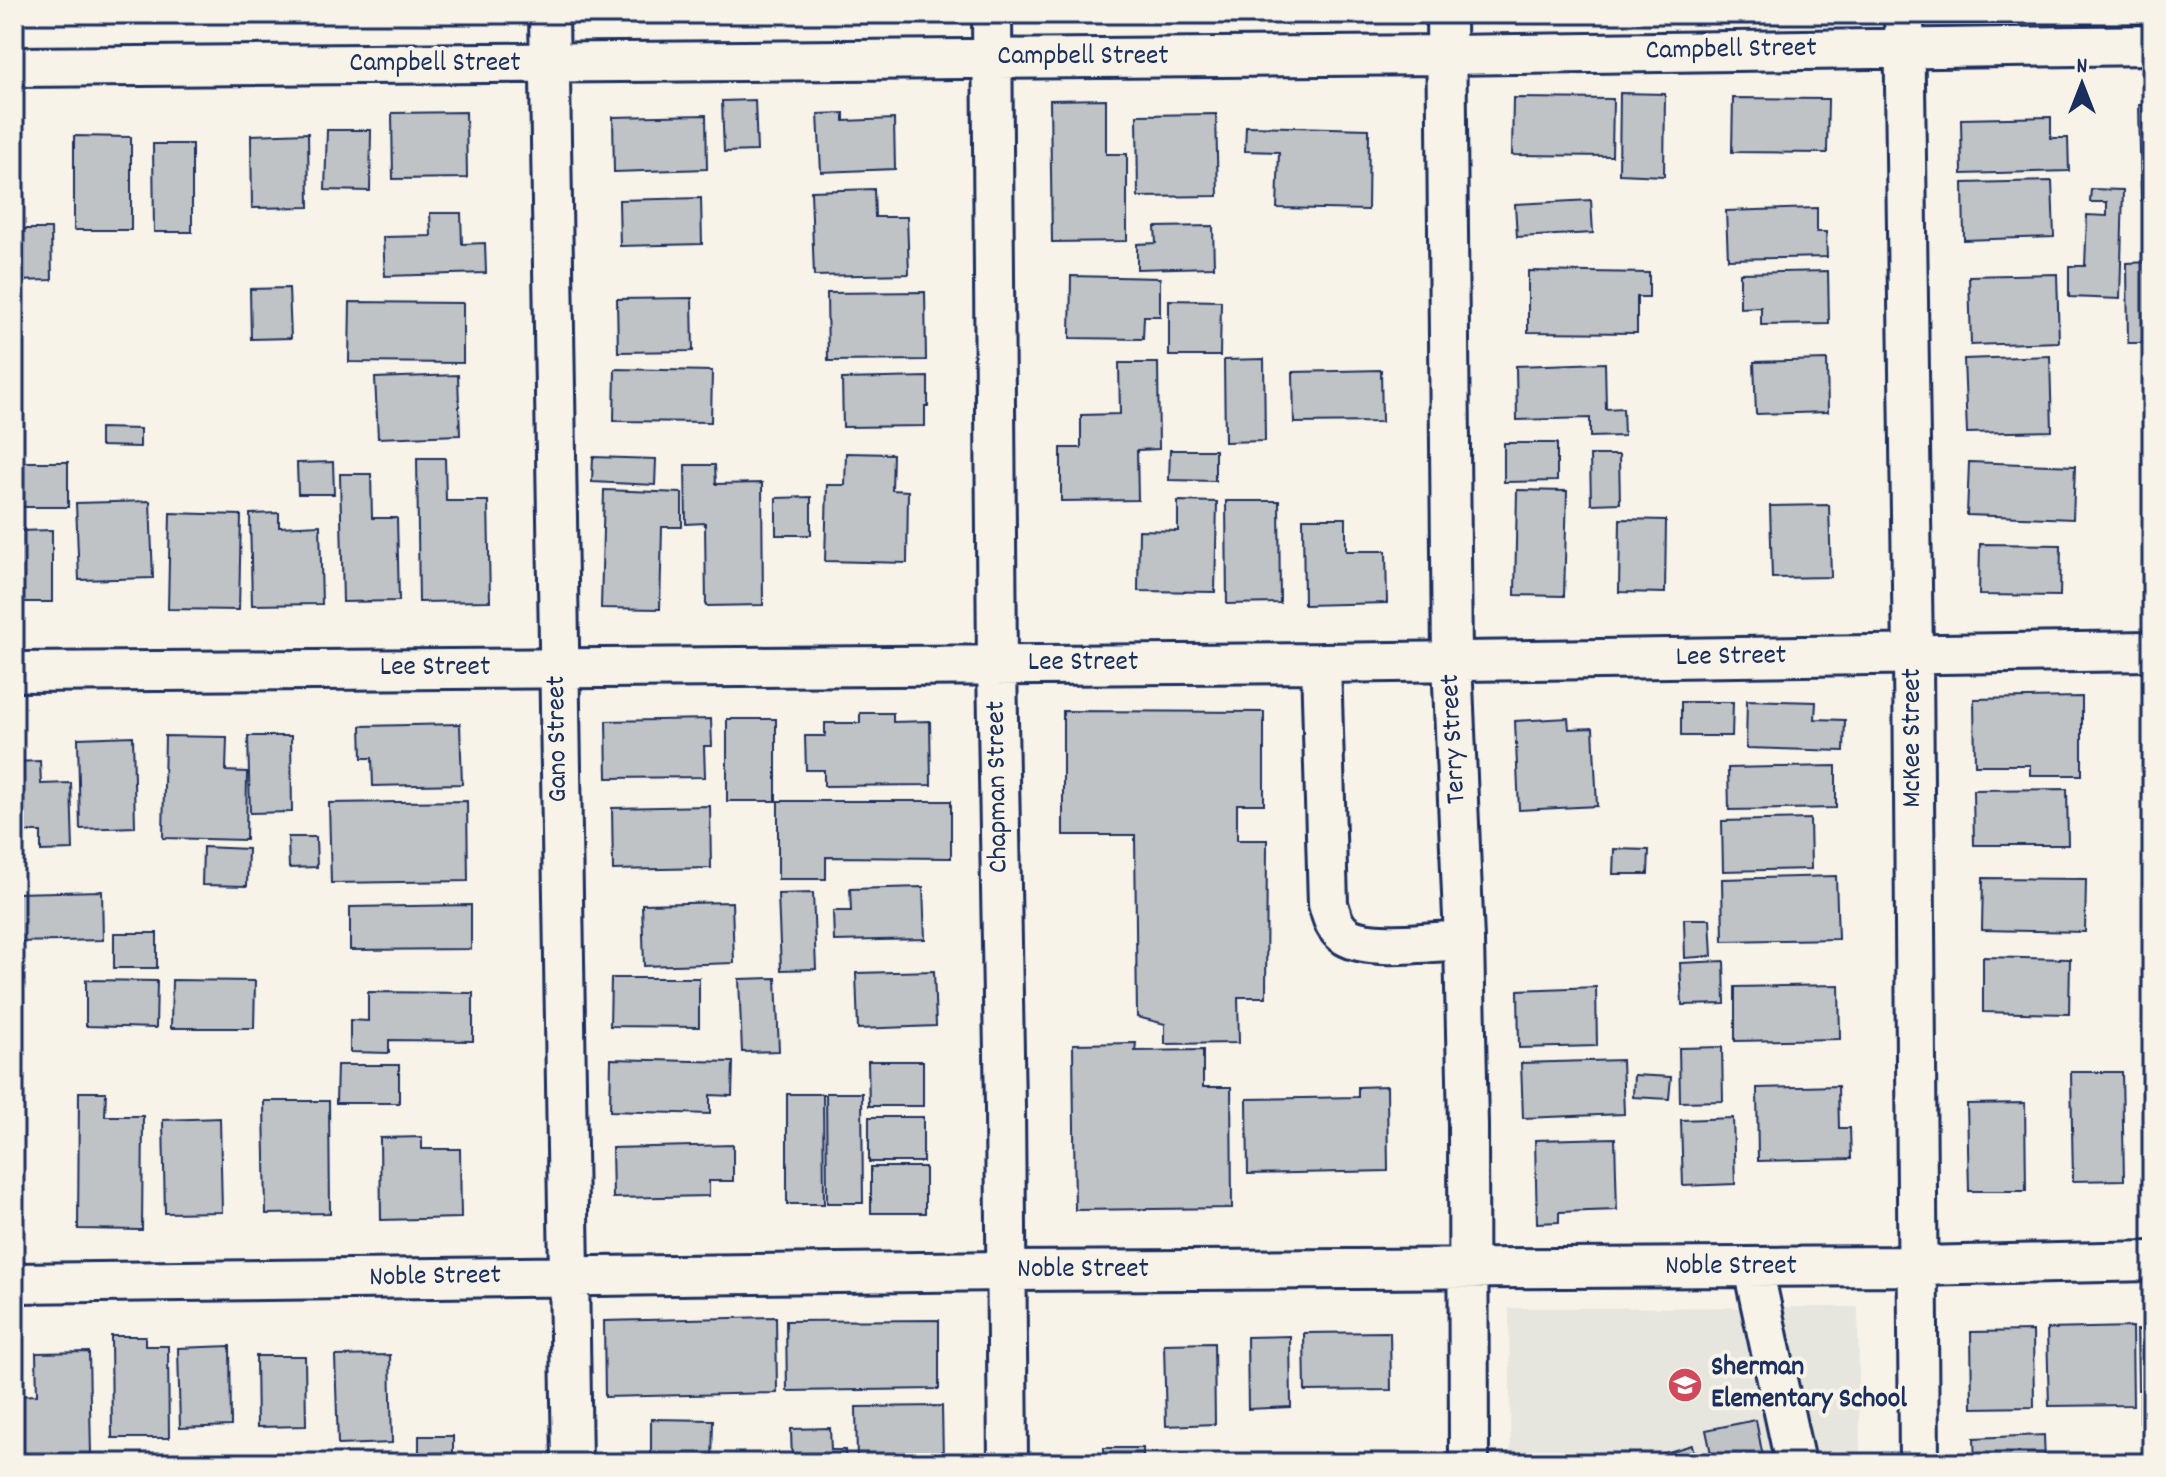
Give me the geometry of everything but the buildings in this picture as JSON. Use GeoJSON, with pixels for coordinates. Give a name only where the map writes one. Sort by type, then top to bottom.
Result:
{"type":"FeatureCollection","features":[{"type":"Feature","properties":{"kind":"street","name":"Gano Street"},"geometry":{"type":"LineString","coordinates":[[549,14],[572,1463]]}},
{"type":"Feature","properties":{"kind":"street","name":"Chapman Street"},"geometry":{"type":"LineString","coordinates":[[992,14],[1008,1463]]}},
{"type":"Feature","properties":{"kind":"street","name":"Terry Street"},"geometry":{"type":"LineString","coordinates":[[1446,14],[1452,661],[1464,940],[1469,1463]]}},
{"type":"Feature","properties":{"kind":"street","name":"Campbell Street"},"geometry":{"type":"LineString","coordinates":[[14,67],[1446,55],[1904,31],[2152,45]]}},
{"type":"Feature","properties":{"kind":"street","name":"McKee Street"},"geometry":{"type":"LineString","coordinates":[[1904,31],[1913,656],[1919,1463]]}},
{"type":"Feature","properties":{"kind":"street","name":"Lee Street"},"geometry":{"type":"LineString","coordinates":[[14,672],[1321,663],[2152,651]]}},
{"type":"Feature","properties":{"kind":"street"},"geometry":{"type":"LineString","coordinates":[[1321,663],[1328,904],[1334,924],[1346,936],[1372,943],[1464,940]]}},
{"type":"Feature","properties":{"kind":"street","name":"Noble Street"},"geometry":{"type":"LineString","coordinates":[[14,1283],[1005,1271],[1753,1268],[2152,1261]]}},
{"type":"Feature","properties":{"kind":"street"},"geometry":{"type":"LineString","coordinates":[[1753,1268],[1795,1463]]}},
{"type":"Feature","properties":{"kind":"shaded area","name":"Sherman Elementary School"},"geometry":{"type":"Polygon","coordinates":[[[1858,1307],[1860,1463],[1511,1463],[1509,1308],[1858,1307]]]}},
{"type":"Feature","properties":{"kind":"place","name":"Sherman Elementary School"},"geometry":{"type":"Point","coordinates":[1685,1385]}}]}
